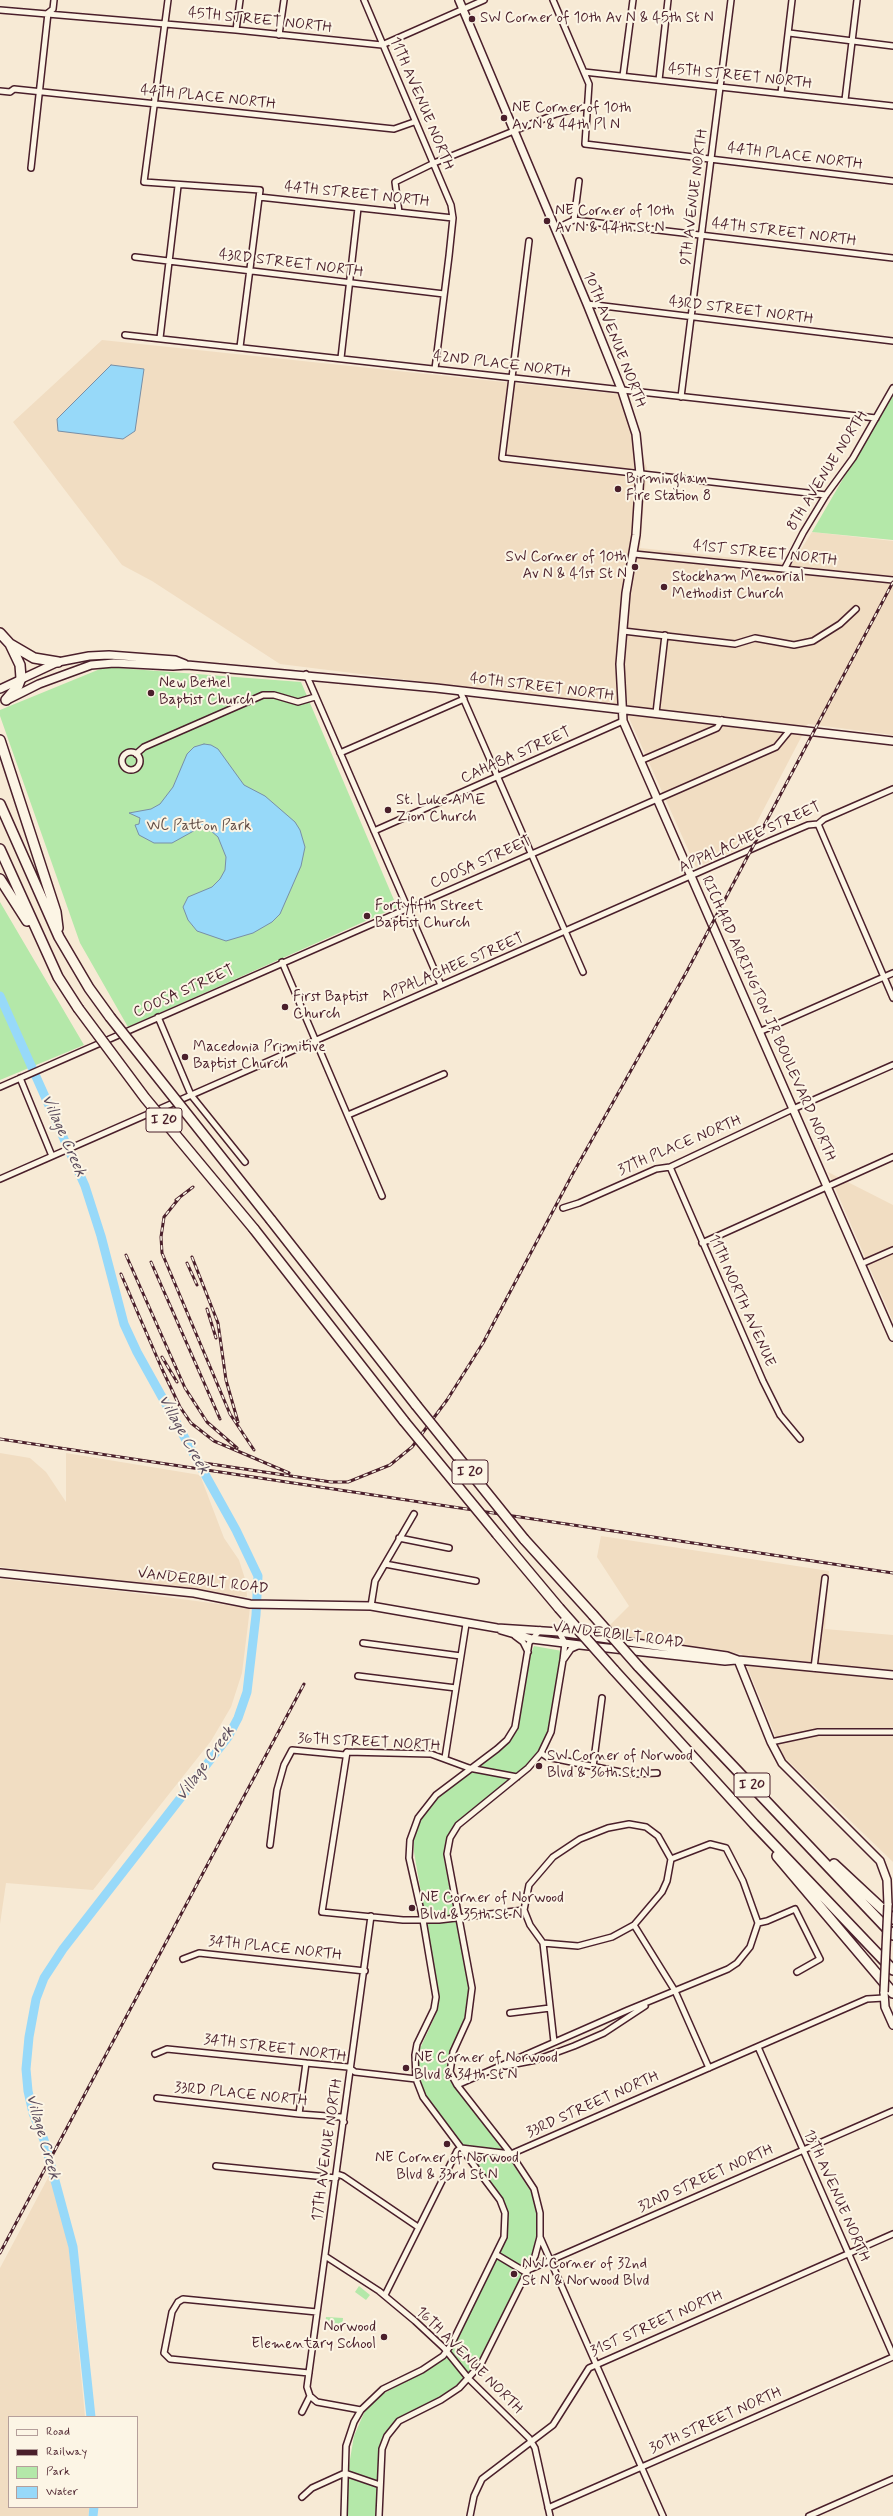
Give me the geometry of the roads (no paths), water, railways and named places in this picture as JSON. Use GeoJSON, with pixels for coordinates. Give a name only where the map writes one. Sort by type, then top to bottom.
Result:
{"type":"FeatureCollection","features":[{"type":"Feature","properties":{"kind":"highway"},"geometry":{"type":"LineString","coordinates":[[0,633],[10,644],[20,664],[21,678],[18,686],[6,700]]}},
{"type":"Feature","properties":{"kind":"highway"},"geometry":{"type":"LineString","coordinates":[[10,644],[34,658],[58,662]]}},
{"type":"Feature","properties":{"kind":"highway"},"geometry":{"type":"LineString","coordinates":[[0,740],[56,912],[59,938]]}},
{"type":"Feature","properties":{"kind":"highway","name":"I 20"},"geometry":{"type":"LineString","coordinates":[[0,804],[59,938],[88,988],[416,1406],[524,1539],[638,1666],[893,1935]]}},
{"type":"Feature","properties":{"kind":"highway","name":"I 20"},"geometry":{"type":"LineString","coordinates":[[0,849],[50,958],[78,1008],[145,1098],[254,1229],[404,1421],[496,1534],[559,1608],[754,1824],[893,1970]]}},
{"type":"Feature","properties":{"kind":"highway"},"geometry":{"type":"LineString","coordinates":[[0,879],[50,958]]}},
{"type":"Feature","properties":{"kind":"highway"},"geometry":{"type":"LineString","coordinates":[[777,1811],[893,1919]]}},
{"type":"Feature","properties":{"kind":"highway"},"geometry":{"type":"LineString","coordinates":[[754,1824],[777,1856],[889,1993]]}},
{"type":"Feature","properties":{"kind":"street"},"geometry":{"type":"LineString","coordinates":[[31,168],[48,13],[53,9],[54,0]]}},
{"type":"Feature","properties":{"kind":"street"},"geometry":{"type":"LineString","coordinates":[[168,0],[144,182],[178,186],[260,190],[240,348]]}},
{"type":"Feature","properties":{"kind":"street"},"geometry":{"type":"LineString","coordinates":[[236,30],[240,0]]}},
{"type":"Feature","properties":{"kind":"street"},"geometry":{"type":"LineString","coordinates":[[279,35],[284,0]]}},
{"type":"Feature","properties":{"kind":"street","name":"11TH AVENUE NORTH"},"geometry":{"type":"LineString","coordinates":[[364,0],[414,122],[451,205],[453,218]]}},
{"type":"Feature","properties":{"kind":"street","name":"10TH AVENUE NORTH"},"geometry":{"type":"LineString","coordinates":[[459,0],[587,304],[622,391],[636,434],[640,474],[634,554],[626,594],[623,631],[620,676],[621,711]]}},
{"type":"Feature","properties":{"kind":"street"},"geometry":{"type":"LineString","coordinates":[[382,45],[422,26],[484,0]]}},
{"type":"Feature","properties":{"kind":"street"},"geometry":{"type":"LineString","coordinates":[[399,212],[395,182],[434,164],[556,114],[586,106],[589,84],[553,0]]}},
{"type":"Feature","properties":{"kind":"street"},"geometry":{"type":"LineString","coordinates":[[623,76],[633,0]]}},
{"type":"Feature","properties":{"kind":"street"},"geometry":{"type":"LineString","coordinates":[[659,80],[668,0]]}},
{"type":"Feature","properties":{"kind":"street","name":"9TH AVENUE NORTH"},"geometry":{"type":"LineString","coordinates":[[681,397],[693,317],[719,87],[731,0]]}},
{"type":"Feature","properties":{"kind":"street"},"geometry":{"type":"LineString","coordinates":[[781,93],[792,0]]}},
{"type":"Feature","properties":{"kind":"street"},"geometry":{"type":"LineString","coordinates":[[845,100],[857,0]]}},
{"type":"Feature","properties":{"kind":"street","name":"45TH STREET NORTH"},"geometry":{"type":"LineString","coordinates":[[0,10],[37,15],[48,13],[164,23],[382,45]]}},
{"type":"Feature","properties":{"kind":"street"},"geometry":{"type":"LineString","coordinates":[[789,33],[893,46]]}},
{"type":"Feature","properties":{"kind":"street","name":"45TH STREET NORTH"},"geometry":{"type":"LineString","coordinates":[[584,72],[893,106]]}},
{"type":"Feature","properties":{"kind":"street","name":"44TH PLACE NORTH"},"geometry":{"type":"LineString","coordinates":[[0,91],[10,92],[14,89],[154,105],[394,129],[414,122]]}},
{"type":"Feature","properties":{"kind":"street","name":"44TH PLACE NORTH"},"geometry":{"type":"LineString","coordinates":[[586,106],[584,134],[585,144],[893,181]]}},
{"type":"Feature","properties":{"kind":"street"},"geometry":{"type":"LineString","coordinates":[[555,229],[574,220],[579,181]]}},
{"type":"Feature","properties":{"kind":"street"},"geometry":{"type":"LineString","coordinates":[[160,338],[178,186]]}},
{"type":"Feature","properties":{"kind":"street","name":"44TH STREET NORTH"},"geometry":{"type":"LineString","coordinates":[[259,197],[453,218]]}},
{"type":"Feature","properties":{"kind":"street"},"geometry":{"type":"LineString","coordinates":[[341,358],[358,208]]}},
{"type":"Feature","properties":{"kind":"street"},"geometry":{"type":"LineString","coordinates":[[435,369],[453,218]]}},
{"type":"Feature","properties":{"kind":"street","name":"44TH STREET NORTH"},"geometry":{"type":"LineString","coordinates":[[574,220],[893,258]]}},
{"type":"Feature","properties":{"kind":"street"},"geometry":{"type":"LineString","coordinates":[[529,241],[502,458],[826,495]]}},
{"type":"Feature","properties":{"kind":"street","name":"43RD STREET NORTH"},"geometry":{"type":"LineString","coordinates":[[135,257],[250,270],[349,284],[444,294]]}},
{"type":"Feature","properties":{"kind":"street","name":"43RD STREET NORTH"},"geometry":{"type":"LineString","coordinates":[[587,304],[893,341]]}},
{"type":"Feature","properties":{"kind":"street","name":"42ND PLACE NORTH"},"geometry":{"type":"LineString","coordinates":[[125,335],[876,418]]}},
{"type":"Feature","properties":{"kind":"street","name":"8TH AVENUE NORTH"},"geometry":{"type":"LineString","coordinates":[[785,568],[826,495],[853,458],[893,388]]}},
{"type":"Feature","properties":{"kind":"street","name":"41ST STREET NORTH"},"geometry":{"type":"LineString","coordinates":[[634,554],[893,580]]}},
{"type":"Feature","properties":{"kind":"street"},"geometry":{"type":"LineString","coordinates":[[623,631],[735,644],[755,638],[794,645],[813,641],[840,624],[856,609]]}},
{"type":"Feature","properties":{"kind":"street"},"geometry":{"type":"LineString","coordinates":[[656,713],[665,636]]}},
{"type":"Feature","properties":{"kind":"street"},"geometry":{"type":"LineString","coordinates":[[0,688],[58,662],[109,654],[175,660],[187,665]]}},
{"type":"Feature","properties":{"kind":"street"},"geometry":{"type":"LineString","coordinates":[[6,700],[73,671],[91,665],[114,663],[173,666],[187,665]]}},
{"type":"Feature","properties":{"kind":"street","name":"40TH STREET NORTH"},"geometry":{"type":"LineString","coordinates":[[187,665],[306,674],[621,711],[722,720],[790,730],[893,741]]}},
{"type":"Feature","properties":{"kind":"street"},"geometry":{"type":"LineString","coordinates":[[306,674],[441,985]]}},
{"type":"Feature","properties":{"kind":"street"},"geometry":{"type":"LineString","coordinates":[[460,691],[583,972]]}},
{"type":"Feature","properties":{"kind":"street"},"geometry":{"type":"LineString","coordinates":[[136,754],[144,746],[263,695],[274,695],[298,702],[315,697]]}},
{"type":"Feature","properties":{"kind":"street"},"geometry":{"type":"LineString","coordinates":[[340,753],[464,699]]}},
{"type":"Feature","properties":{"kind":"street","name":"RICHARD ARRINGTON JR BOULEVARD NORTH"},"geometry":{"type":"LineString","coordinates":[[621,711],[623,721],[640,761],[893,1337]]}},
{"type":"Feature","properties":{"kind":"street"},"geometry":{"type":"LineString","coordinates":[[640,761],[717,728],[722,720]]}},
{"type":"Feature","properties":{"kind":"street","name":"CAHABA STREET"},"geometry":{"type":"LineString","coordinates":[[374,831],[623,721]]}},
{"type":"Feature","properties":{"kind":"street","name":"COOSA STREET"},"geometry":{"type":"LineString","coordinates":[[0,1087],[282,962],[776,747],[790,730]]}},
{"type":"Feature","properties":{"kind":"street","name":"APPALACHEE STREET"},"geometry":{"type":"LineString","coordinates":[[0,1179],[808,825],[818,824],[824,819],[893,789]]}},
{"type":"Feature","properties":{"kind":"street"},"geometry":{"type":"LineString","coordinates":[[818,824],[893,998]]}},
{"type":"Feature","properties":{"kind":"street"},"geometry":{"type":"LineString","coordinates":[[282,962],[317,1040],[382,1196]]}},
{"type":"Feature","properties":{"kind":"street"},"geometry":{"type":"LineString","coordinates":[[759,1032],[893,973]]}},
{"type":"Feature","properties":{"kind":"street"},"geometry":{"type":"LineString","coordinates":[[158,1017],[192,1095],[245,1162]]}},
{"type":"Feature","properties":{"kind":"street","name":"37TH PLACE NORTH"},"geometry":{"type":"LineString","coordinates":[[563,1208],[579,1203],[656,1169],[670,1167],[793,1109],[893,1065]]}},
{"type":"Feature","properties":{"kind":"street"},"geometry":{"type":"LineString","coordinates":[[348,1115],[444,1074]]}},
{"type":"Feature","properties":{"kind":"street"},"geometry":{"type":"LineString","coordinates":[[22,1077],[54,1155]]}},
{"type":"Feature","properties":{"kind":"street"},"geometry":{"type":"LineString","coordinates":[[702,1243],[826,1185],[893,1157]]}},
{"type":"Feature","properties":{"kind":"street","name":"11TH NORTH AVENUE"},"geometry":{"type":"LineString","coordinates":[[670,1167],[702,1243],[780,1415],[800,1439]]}},
{"type":"Feature","properties":{"kind":"street"},"geometry":{"type":"LineString","coordinates":[[861,1264],[893,1250]]}},
{"type":"Feature","properties":{"kind":"street"},"geometry":{"type":"LineString","coordinates":[[371,1606],[375,1581],[414,1514]]}},
{"type":"Feature","properties":{"kind":"street"},"geometry":{"type":"LineString","coordinates":[[399,1538],[449,1548]]}},
{"type":"Feature","properties":{"kind":"street"},"geometry":{"type":"LineString","coordinates":[[385,1564],[476,1580]]}},
{"type":"Feature","properties":{"kind":"street","name":"VANDERBILT ROAD"},"geometry":{"type":"LineString","coordinates":[[0,1573],[194,1593],[250,1604],[371,1606],[466,1624],[497,1628],[559,1632],[727,1656],[738,1660],[893,1675]]}},
{"type":"Feature","properties":{"kind":"street"},"geometry":{"type":"LineString","coordinates":[[814,1668],[825,1578]]}},
{"type":"Feature","properties":{"kind":"street"},"geometry":{"type":"LineString","coordinates":[[445,1758],[466,1624]]}},
{"type":"Feature","properties":{"kind":"street","name":"VANDERBILT ROAD"},"geometry":{"type":"LineString","coordinates":[[497,1628],[532,1639],[725,1662],[738,1660]]}},
{"type":"Feature","properties":{"kind":"street"},"geometry":{"type":"LineString","coordinates":[[344,2516],[345,2473],[349,2436],[361,2410],[383,2389],[422,2370],[446,2351],[451,2345],[497,2254],[504,2237],[505,2214],[500,2200],[423,2097],[416,2079],[415,2055],[417,2044],[434,2009],[436,1997],[423,1920],[409,1858],[410,1840],[418,1818],[436,1794],[502,1744],[516,1727],[528,1652],[532,1639],[540,1630]]}},
{"type":"Feature","properties":{"kind":"street"},"geometry":{"type":"LineString","coordinates":[[380,2516],[382,2449],[387,2436],[399,2421],[446,2397],[469,2379],[490,2347],[528,2272],[536,2256],[540,2238],[538,2202],[528,2180],[511,2154],[457,2086],[450,2072],[450,2064],[468,2019],[472,1998],[470,1975],[447,1854],[450,1838],[458,1825],[517,1777],[541,1753],[551,1732],[563,1660],[564,1643],[559,1632]]}},
{"type":"Feature","properties":{"kind":"street"},"geometry":{"type":"LineString","coordinates":[[510,1633],[523,1642],[528,1652]]}},
{"type":"Feature","properties":{"kind":"street"},"geometry":{"type":"LineString","coordinates":[[363,1643],[461,1656]]}},
{"type":"Feature","properties":{"kind":"street"},"geometry":{"type":"LineString","coordinates":[[563,1660],[571,1649],[580,1645]]}},
{"type":"Feature","properties":{"kind":"street"},"geometry":{"type":"LineString","coordinates":[[738,1660],[771,1742],[782,1763],[880,1862],[888,1880],[889,1993],[887,2013],[893,2025]]}},
{"type":"Feature","properties":{"kind":"street"},"geometry":{"type":"LineString","coordinates":[[358,1676],[456,1688]]}},
{"type":"Feature","properties":{"kind":"street"},"geometry":{"type":"LineString","coordinates":[[593,1767],[602,1698]]}},
{"type":"Feature","properties":{"kind":"street"},"geometry":{"type":"LineString","coordinates":[[771,1742],[818,1732],[893,1732]]}},
{"type":"Feature","properties":{"kind":"street","name":"36TH STREET NORTH"},"geometry":{"type":"LineString","coordinates":[[270,1846],[277,1790],[284,1764],[292,1750],[345,1755],[347,1752],[431,1754],[469,1768],[517,1777]]}},
{"type":"Feature","properties":{"kind":"street"},"geometry":{"type":"LineString","coordinates":[[347,1752],[322,1912],[423,1920],[458,1918],[524,1910]]}},
{"type":"Feature","properties":{"kind":"street"},"geometry":{"type":"LineString","coordinates":[[541,1753],[547,1757],[630,1774],[657,1773]]}},
{"type":"Feature","properties":{"kind":"street"},"geometry":{"type":"LineString","coordinates":[[543,1943],[578,1946],[612,1937],[634,1925],[662,1892],[667,1881],[671,1859],[658,1836],[646,1827],[630,1824],[608,1828],[580,1839],[553,1857],[541,1869],[529,1885],[524,1910],[530,1925],[543,1943],[554,2042]]}},
{"type":"Feature","properties":{"kind":"street"},"geometry":{"type":"LineString","coordinates":[[457,2086],[554,2042],[738,1963],[750,1947],[758,1923],[743,1881],[726,1848],[710,1844],[671,1859]]}},
{"type":"Feature","properties":{"kind":"street"},"geometry":{"type":"LineString","coordinates":[[758,1923],[795,1909],[820,1959],[797,1972]]}},
{"type":"Feature","properties":{"kind":"street","name":"17TH AVENUE NORTH"},"geometry":{"type":"LineString","coordinates":[[310,2396],[308,2387],[309,2373],[365,1971],[371,1916]]}},
{"type":"Feature","properties":{"kind":"street"},"geometry":{"type":"LineString","coordinates":[[634,1925],[675,1991],[709,2068]]}},
{"type":"Feature","properties":{"kind":"street","name":"34TH PLACE NORTH"},"geometry":{"type":"LineString","coordinates":[[183,1959],[199,1953],[365,1971]]}},
{"type":"Feature","properties":{"kind":"street","name":"33RD STREET NORTH"},"geometry":{"type":"LineString","coordinates":[[511,2154],[868,1999],[889,1993]]}},
{"type":"Feature","properties":{"kind":"street"},"geometry":{"type":"LineString","coordinates":[[502,2066],[536,2060],[604,2033],[649,2002]]}},
{"type":"Feature","properties":{"kind":"street"},"geometry":{"type":"LineString","coordinates":[[510,2012],[550,2008]]}},
{"type":"Feature","properties":{"kind":"street","name":"13TH AVENUE NORTH"},"geometry":{"type":"LineString","coordinates":[[758,2047],[893,2356]]}},
{"type":"Feature","properties":{"kind":"street","name":"34TH STREET NORTH"},"geometry":{"type":"LineString","coordinates":[[155,2054],[167,2049],[306,2063],[351,2069],[354,2072],[416,2079]]}},
{"type":"Feature","properties":{"kind":"street"},"geometry":{"type":"LineString","coordinates":[[299,2114],[306,2063]]}},
{"type":"Feature","properties":{"kind":"street","name":"33RD PLACE NORTH"},"geometry":{"type":"LineString","coordinates":[[157,2098],[299,2114],[341,2117],[344,2122]]}},
{"type":"Feature","properties":{"kind":"street","name":"32ND STREET NORTH"},"geometry":{"type":"LineString","coordinates":[[528,2272],[893,2111]]}},
{"type":"Feature","properties":{"kind":"street"},"geometry":{"type":"LineString","coordinates":[[385,2295],[457,2151],[461,2148],[511,2154]]}},
{"type":"Feature","properties":{"kind":"street"},"geometry":{"type":"LineString","coordinates":[[216,2166],[343,2176],[418,2227]]}},
{"type":"Feature","properties":{"kind":"street","name":"31ST STREET NORTH"},"geometry":{"type":"LineString","coordinates":[[470,2516],[474,2496],[482,2479],[532,2443],[554,2425],[581,2378],[589,2368],[893,2234]]}},
{"type":"Feature","properties":{"kind":"street"},"geometry":{"type":"LineString","coordinates":[[540,2238],[663,2516]]}},
{"type":"Feature","properties":{"kind":"street"},"geometry":{"type":"LineString","coordinates":[[497,2254],[528,2272]]}},
{"type":"Feature","properties":{"kind":"street","name":"16TH AVENUE NORTH"},"geometry":{"type":"LineString","coordinates":[[325,2256],[385,2295],[446,2351],[469,2379],[532,2443],[535,2448],[550,2516]]}},
{"type":"Feature","properties":{"kind":"street"},"geometry":{"type":"LineString","coordinates":[[309,2373],[170,2359],[164,2353],[172,2312],[178,2302],[183,2299],[317,2312]]}},
{"type":"Feature","properties":{"kind":"street","name":"30TH STREET NORTH"},"geometry":{"type":"LineString","coordinates":[[548,2508],[893,2356]]}},
{"type":"Feature","properties":{"kind":"street"},"geometry":{"type":"LineString","coordinates":[[302,2412],[310,2396],[317,2402],[361,2410]]}},
{"type":"Feature","properties":{"kind":"street"},"geometry":{"type":"LineString","coordinates":[[302,2497],[312,2488],[345,2473],[380,2485]]}},
{"type":"Feature","properties":{"kind":"street"},"geometry":{"type":"LineString","coordinates":[[809,2516],[893,2480]]}},
{"type":"Feature","properties":{"kind":"water"},"geometry":{"type":"Polygon","coordinates":[[[111,365],[144,369],[135,431],[123,439],[58,431],[57,419],[111,365]]]}},
{"type":"Feature","properties":{"kind":"water"},"geometry":{"type":"Polygon","coordinates":[[[204,744],[211,745],[218,749],[244,785],[265,796],[295,822],[300,830],[305,847],[301,866],[280,914],[272,922],[253,933],[226,941],[197,931],[188,920],[183,907],[188,897],[212,887],[220,879],[225,870],[226,857],[218,837],[211,831],[199,828],[172,843],[154,843],[139,835],[135,825],[139,824],[140,818],[129,813],[151,809],[160,804],[173,787],[187,754],[194,747],[204,744]]]}},
{"type":"Feature","properties":{"kind":"waterway","name":"Village Creek"},"geometry":{"type":"LineString","coordinates":[[0,996],[85,1186],[101,1236],[124,1324],[137,1352],[236,1530],[258,1576],[256,1615],[247,1692],[238,1718],[228,1737],[63,1949],[44,1978],[36,1999],[29,2037],[26,2069],[28,2091],[33,2113],[44,2140],[73,2247],[91,2416]]}},
{"type":"Feature","properties":{"kind":"waterway","name":"Village Creek"},"geometry":{"type":"LineString","coordinates":[[93,2516],[94,2508]]}},
{"type":"Feature","properties":{"kind":"railway"},"geometry":{"type":"LineString","coordinates":[[204,1463],[331,1482],[348,1482],[390,1465],[412,1447],[447,1400],[483,1343],[572,1175],[687,971],[893,582]]}},
{"type":"Feature","properties":{"kind":"railway"},"geometry":{"type":"LineString","coordinates":[[176,1200],[193,1187]]}},
{"type":"Feature","properties":{"kind":"railway"},"geometry":{"type":"LineString","coordinates":[[180,1197],[164,1217],[161,1237],[162,1253],[230,1414],[254,1450]]}},
{"type":"Feature","properties":{"kind":"railway"},"geometry":{"type":"LineString","coordinates":[[126,1255],[185,1388],[207,1422],[237,1448]]}},
{"type":"Feature","properties":{"kind":"railway"},"geometry":{"type":"LineString","coordinates":[[192,1257],[218,1323],[226,1380],[238,1422]]}},
{"type":"Feature","properties":{"kind":"railway"},"geometry":{"type":"LineString","coordinates":[[151,1262],[220,1419]]}},
{"type":"Feature","properties":{"kind":"railway"},"geometry":{"type":"LineString","coordinates":[[187,1263],[197,1285]]}},
{"type":"Feature","properties":{"kind":"railway"},"geometry":{"type":"LineString","coordinates":[[121,1274],[162,1369],[180,1407],[191,1423],[214,1441],[289,1473]]}},
{"type":"Feature","properties":{"kind":"railway"},"geometry":{"type":"LineString","coordinates":[[207,1309],[216,1338]]}},
{"type":"Feature","properties":{"kind":"railway"},"geometry":{"type":"LineString","coordinates":[[162,1357],[177,1382]]}},
{"type":"Feature","properties":{"kind":"railway"},"geometry":{"type":"LineString","coordinates":[[0,1439],[893,1573]]}},
{"type":"Feature","properties":{"kind":"railway"},"geometry":{"type":"LineString","coordinates":[[0,2253],[304,1684]]}},
{"type":"Feature","properties":{"kind":"place","name":"SW Corner of 10th Av N & 45th St N"},"geometry":{"type":"Point","coordinates":[472,19]}},
{"type":"Feature","properties":{"kind":"place","name":"NE Corner of 10th Av N & 44th Pl N"},"geometry":{"type":"Point","coordinates":[504,118]}},
{"type":"Feature","properties":{"kind":"place","name":"NE Corner of 10th Av N & 44th St N"},"geometry":{"type":"Point","coordinates":[547,221]}},
{"type":"Feature","properties":{"kind":"place","name":"Birmingham Fire Station 8"},"geometry":{"type":"Point","coordinates":[618,489]}},
{"type":"Feature","properties":{"kind":"place","name":"SW Corner of 10th Av N & 41st St N"},"geometry":{"type":"Point","coordinates":[635,567]}},
{"type":"Feature","properties":{"kind":"place","name":"Stockham Memorial Methodist Church"},"geometry":{"type":"Point","coordinates":[664,587]}},
{"type":"Feature","properties":{"kind":"place","name":"New Bethel Baptist Church"},"geometry":{"type":"Point","coordinates":[151,693]}},
{"type":"Feature","properties":{"kind":"place","name":"St. Luke AME Zion Church"},"geometry":{"type":"Point","coordinates":[388,810]}},
{"type":"Feature","properties":{"kind":"place","name":"Fortyfifth Street Baptist Church"},"geometry":{"type":"Point","coordinates":[367,916]}},
{"type":"Feature","properties":{"kind":"place","name":"First Baptist Church"},"geometry":{"type":"Point","coordinates":[285,1007]}},
{"type":"Feature","properties":{"kind":"place","name":"Macedonia Primitive Baptist Church"},"geometry":{"type":"Point","coordinates":[185,1057]}},
{"type":"Feature","properties":{"kind":"place","name":"SW Corner of Norwood Blvd & 36th St N"},"geometry":{"type":"Point","coordinates":[539,1766]}},
{"type":"Feature","properties":{"kind":"place","name":"NE Corner of Norwood Blvd & 35th St N"},"geometry":{"type":"Point","coordinates":[412,1908]}},
{"type":"Feature","properties":{"kind":"place","name":"NE Corner of Norwood Blvd & 34th St N"},"geometry":{"type":"Point","coordinates":[406,2068]}},
{"type":"Feature","properties":{"kind":"place","name":"NE Corner of Norwood Blvd & 33rd St N"},"geometry":{"type":"Point","coordinates":[447,2144]}},
{"type":"Feature","properties":{"kind":"place","name":"NW Corner of 32nd St N & Norwood Blvd"},"geometry":{"type":"Point","coordinates":[514,2274]}},
{"type":"Feature","properties":{"kind":"place","name":"Norwood Elementary School"},"geometry":{"type":"Point","coordinates":[384,2337]}},
{"type":"Feature","properties":{"kind":"park label","name":"WC Patton Park"},"geometry":{"type":"Point","coordinates":[199,827]}}]}
